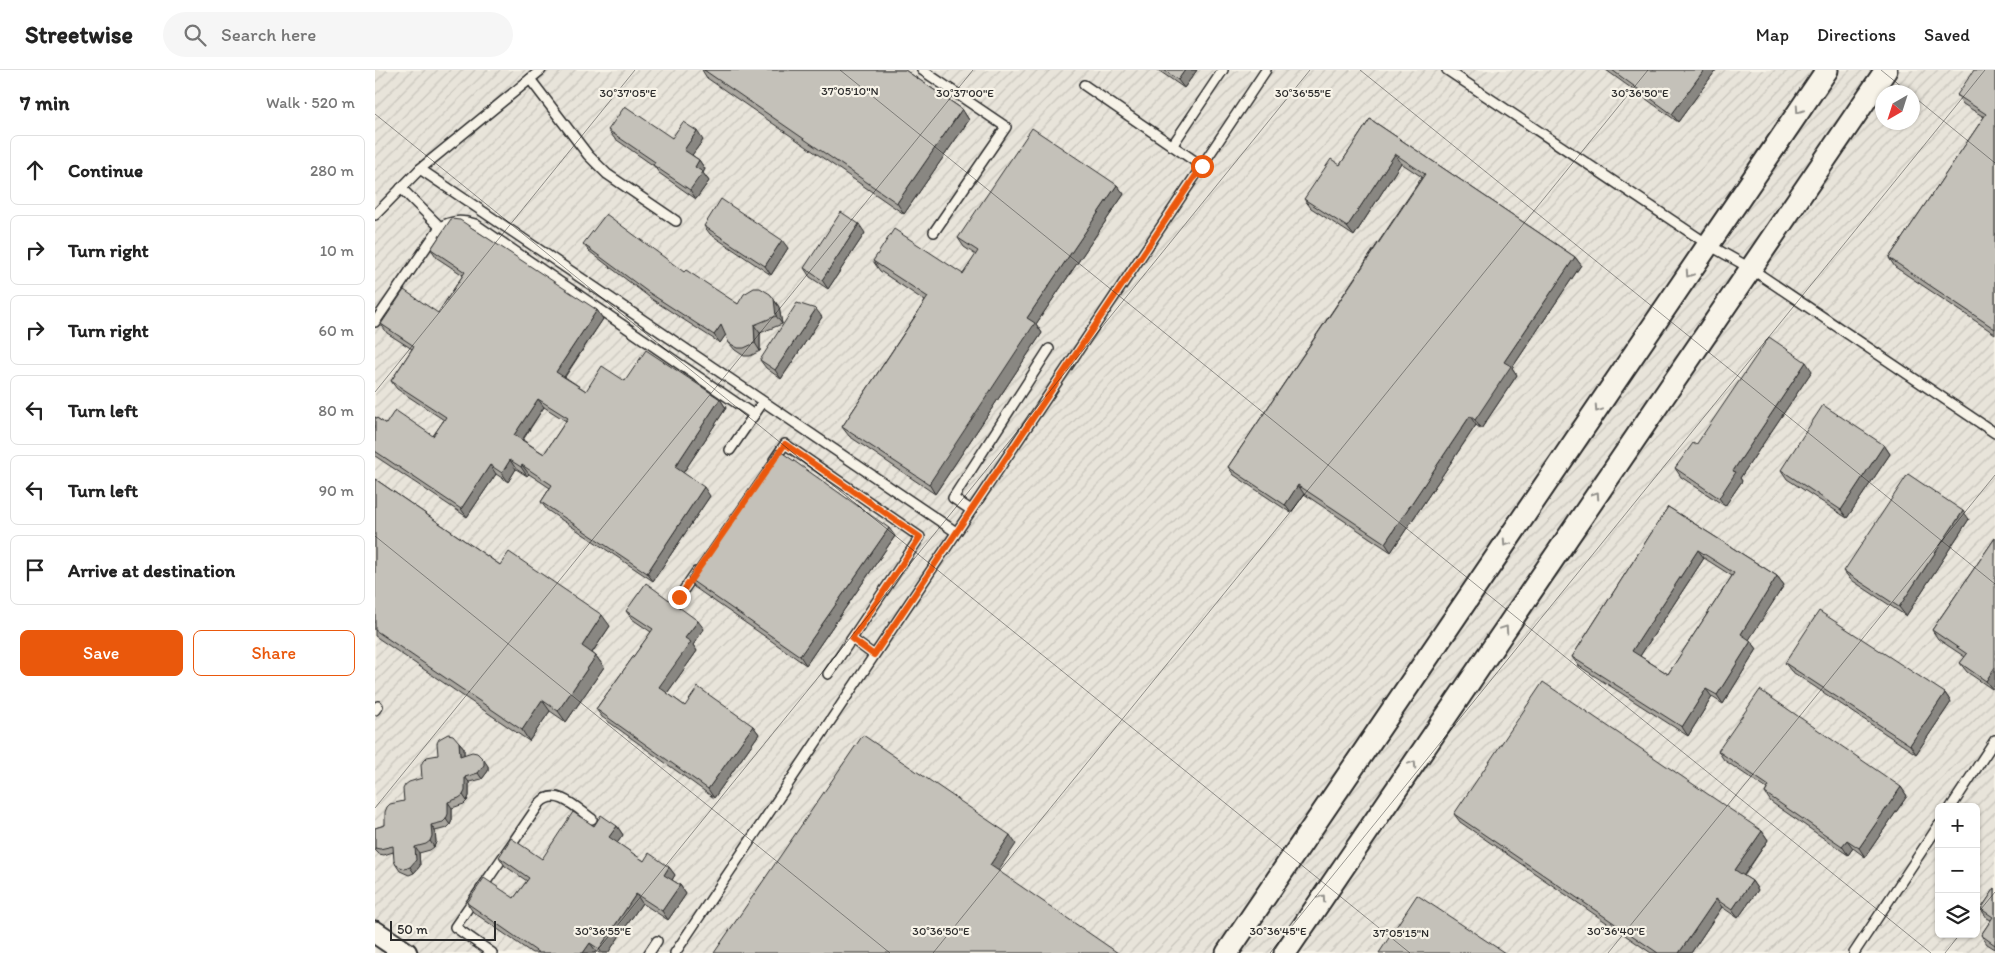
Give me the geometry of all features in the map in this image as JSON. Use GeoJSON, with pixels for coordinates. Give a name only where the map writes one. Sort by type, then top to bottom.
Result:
{"type":"FeatureCollection","features":[{"type":"Feature","properties":{"kind":"street"},"geometry":{"type":"LineString","coordinates":[[1227,953],[1827,70]]}},
{"type":"Feature","properties":{"kind":"street"},"geometry":{"type":"LineString","coordinates":[[1285,953],[1886,70]]}},
{"type":"Feature","properties":{"kind":"street"},"geometry":{"type":"LineString","coordinates":[[375,932],[406,953]]}},
{"type":"Feature","properties":{"kind":"lane"},"geometry":{"type":"LineString","coordinates":[[375,215],[421,169],[541,70]]}},
{"type":"Feature","properties":{"kind":"lane"},"geometry":{"type":"LineString","coordinates":[[922,70],[1006,127],[934,232]]}},
{"type":"Feature","properties":{"kind":"lane"},"geometry":{"type":"LineString","coordinates":[[1172,146],[1223,70]]}},
{"type":"Feature","properties":{"kind":"lane"},"geometry":{"type":"LineString","coordinates":[[675,953],[1266,70]]}},
{"type":"Feature","properties":{"kind":"lane"},"geometry":{"type":"LineString","coordinates":[[1447,70],[1709,245],[1750,268],[1995,433]]}},
{"type":"Feature","properties":{"kind":"lane"},"geometry":{"type":"LineString","coordinates":[[530,79],[588,155],[607,174],[676,221]]}},
{"type":"Feature","properties":{"kind":"lane"},"geometry":{"type":"LineString","coordinates":[[1084,85],[1202,166]]}},
{"type":"Feature","properties":{"kind":"lane"},"geometry":{"type":"LineString","coordinates":[[421,169],[956,532]]}},
{"type":"Feature","properties":{"kind":"lane"},"geometry":{"type":"LineString","coordinates":[[401,188],[440,226]]}},
{"type":"Feature","properties":{"kind":"lane"},"geometry":{"type":"LineString","coordinates":[[375,322],[440,226],[458,221],[475,224],[754,415]]}},
{"type":"Feature","properties":{"kind":"lane"},"geometry":{"type":"LineString","coordinates":[[971,510],[953,498],[1049,349]]}},
{"type":"Feature","properties":{"kind":"lane"},"geometry":{"type":"LineString","coordinates":[[730,450],[763,402]]}},
{"type":"Feature","properties":{"kind":"lane"},"geometry":{"type":"LineString","coordinates":[[769,468],[785,444],[920,537],[828,674]]}},
{"type":"Feature","properties":{"kind":"lane"},"geometry":{"type":"LineString","coordinates":[[679,597],[701,565]]}},
{"type":"Feature","properties":{"kind":"lane"},"geometry":{"type":"LineString","coordinates":[[852,639],[874,655]]}},
{"type":"Feature","properties":{"kind":"lane"},"geometry":{"type":"LineString","coordinates":[[1954,803],[1995,740]]}},
{"type":"Feature","properties":{"kind":"lane"},"geometry":{"type":"LineString","coordinates":[[492,953],[455,927],[540,803],[547,797],[557,796],[592,819]]}},
{"type":"Feature","properties":{"kind":"lane"},"geometry":{"type":"LineString","coordinates":[[1854,953],[1935,831]]}},
{"type":"Feature","properties":{"kind":"lane"},"geometry":{"type":"LineString","coordinates":[[649,953],[657,941]]}},
{"type":"Feature","properties":{"kind":"shaded area"},"geometry":{"type":"Polygon","coordinates":[[[375,70],[1995,70],[1995,953],[375,953],[375,70]]]}},
{"type":"Feature","properties":{"kind":"building"},"geometry":{"type":"Polygon","coordinates":[[[704,70],[905,70],[962,109],[897,203],[704,70]]]}},
{"type":"Feature","properties":{"kind":"building"},"geometry":{"type":"Polygon","coordinates":[[[1164,70],[1185,70],[1178,80],[1164,70]]]}},
{"type":"Feature","properties":{"kind":"building"},"geometry":{"type":"Polygon","coordinates":[[[1612,70],[1704,70],[1672,114],[1612,70]]]}},
{"type":"Feature","properties":{"kind":"building"},"geometry":{"type":"Polygon","coordinates":[[[1974,70],[1995,70],[1995,329],[1889,258],[1986,114],[1957,95],[1974,70]]]}},
{"type":"Feature","properties":{"kind":"building"},"geometry":{"type":"Polygon","coordinates":[[[625,106],[672,138],[683,122],[697,131],[684,150],[699,160],[695,167],[703,172],[690,190],[653,165],[655,162],[608,130],[625,106]]]}},
{"type":"Feature","properties":{"kind":"building"},"geometry":{"type":"Polygon","coordinates":[[[1370,119],[1575,257],[1504,362],[1511,366],[1475,420],[1470,416],[1385,543],[1298,485],[1285,505],[1228,467],[1425,174],[1395,154],[1347,227],[1304,199],[1331,159],[1340,165],[1370,119]]]}},
{"type":"Feature","properties":{"kind":"building"},"geometry":{"type":"Polygon","coordinates":[[[1032,128],[1117,185],[1027,318],[1035,323],[929,484],[842,427],[928,297],[873,261],[894,229],[963,274],[978,251],[958,238],[1032,128]]]}},
{"type":"Feature","properties":{"kind":"building"},"geometry":{"type":"Polygon","coordinates":[[[721,199],[782,240],[765,266],[704,226],[721,199]]]}},
{"type":"Feature","properties":{"kind":"building"},"geometry":{"type":"Polygon","coordinates":[[[841,212],[859,224],[822,280],[804,268],[841,212]]]}},
{"type":"Feature","properties":{"kind":"building"},"geometry":{"type":"Polygon","coordinates":[[[606,214],[684,272],[686,270],[738,304],[744,294],[754,288],[760,288],[770,294],[774,299],[776,316],[754,325],[755,343],[744,348],[738,348],[729,343],[721,325],[714,335],[648,292],[583,244],[606,214]]]}},
{"type":"Feature","properties":{"kind":"building"},"geometry":{"type":"Polygon","coordinates":[[[451,219],[460,220],[597,310],[556,372],[586,391],[602,366],[625,381],[646,350],[720,399],[675,467],[704,487],[647,573],[541,502],[552,485],[522,465],[521,467],[510,460],[502,473],[490,465],[461,509],[375,451],[375,417],[386,424],[395,410],[433,436],[446,417],[391,381],[414,346],[381,324],[404,290],[438,313],[465,272],[431,249],[451,219]],[[538,399],[514,435],[544,454],[568,418],[538,399]]]}},
{"type":"Feature","properties":{"kind":"building"},"geometry":{"type":"Polygon","coordinates":[[[797,303],[816,309],[775,370],[760,360],[797,303]]]}},
{"type":"Feature","properties":{"kind":"building"},"geometry":{"type":"Polygon","coordinates":[[[1769,337],[1806,362],[1733,471],[1736,472],[1719,498],[1675,468],[1693,443],[1696,445],[1769,337]]]}},
{"type":"Feature","properties":{"kind":"building"},"geometry":{"type":"Polygon","coordinates":[[[1823,405],[1884,445],[1841,510],[1781,470],[1823,405]]]}},
{"type":"Feature","properties":{"kind":"building"},"geometry":{"type":"Polygon","coordinates":[[[777,449],[889,528],[800,656],[688,578],[777,449]]]}},
{"type":"Feature","properties":{"kind":"building"},"geometry":{"type":"Polygon","coordinates":[[[1908,474],[1963,511],[1899,607],[1844,571],[1908,474]]]}},
{"type":"Feature","properties":{"kind":"building"},"geometry":{"type":"Polygon","coordinates":[[[375,479],[500,565],[509,552],[602,615],[582,646],[596,656],[558,711],[542,700],[522,730],[375,630],[375,479]]]}},
{"type":"Feature","properties":{"kind":"building"},"geometry":{"type":"Polygon","coordinates":[[[1668,507],[1777,576],[1741,634],[1751,641],[1717,695],[1706,689],[1682,727],[1572,657],[1668,507]],[[1698,550],[1632,651],[1668,674],[1734,573],[1698,550]]]}},
{"type":"Feature","properties":{"kind":"building"},"geometry":{"type":"Polygon","coordinates":[[[1995,538],[1995,667],[1986,681],[1960,663],[1967,654],[1932,630],[1995,538]]]}},
{"type":"Feature","properties":{"kind":"building"},"geometry":{"type":"Polygon","coordinates":[[[646,583],[698,621],[685,638],[691,642],[659,687],[685,706],[698,687],[753,726],[708,789],[596,709],[653,629],[626,611],[646,583]]]}},
{"type":"Feature","properties":{"kind":"building"},"geometry":{"type":"Polygon","coordinates":[[[1819,611],[1945,693],[1910,745],[1785,663],[1819,611]]]}},
{"type":"Feature","properties":{"kind":"building"},"geometry":{"type":"Polygon","coordinates":[[[1543,682],[1762,831],[1735,870],[1752,881],[1732,910],[1716,899],[1679,953],[1658,953],[1454,814],[1543,682]]]}},
{"type":"Feature","properties":{"kind":"building"},"geometry":{"type":"Polygon","coordinates":[[[1760,690],[1901,787],[1859,848],[1847,840],[1842,846],[1765,793],[1769,786],[1718,751],[1760,690]]]}},
{"type":"Feature","properties":{"kind":"building"},"geometry":{"type":"Polygon","coordinates":[[[448,734],[453,735],[459,742],[460,756],[472,752],[477,753],[484,760],[484,765],[478,773],[465,777],[465,791],[463,795],[448,802],[446,819],[443,822],[431,825],[432,836],[430,841],[415,847],[416,860],[410,867],[405,869],[396,865],[393,846],[380,849],[375,848],[375,828],[385,825],[385,812],[390,804],[404,801],[403,789],[405,785],[422,778],[421,765],[423,761],[427,757],[438,755],[437,743],[439,739],[448,734]]]}},
{"type":"Feature","properties":{"kind":"building"},"geometry":{"type":"Polygon","coordinates":[[[863,735],[1010,835],[990,865],[1118,953],[714,953],[863,735]]]}},
{"type":"Feature","properties":{"kind":"building"},"geometry":{"type":"Polygon","coordinates":[[[573,812],[594,826],[601,815],[617,826],[609,837],[644,861],[649,853],[669,867],[664,875],[680,885],[662,911],[636,894],[599,949],[590,943],[583,953],[539,953],[467,903],[484,878],[514,898],[529,878],[499,857],[511,838],[542,859],[573,812]]]}},
{"type":"Feature","properties":{"kind":"building"},"geometry":{"type":"Polygon","coordinates":[[[1995,888],[1995,945],[1981,935],[1993,917],[1981,909],[1995,888]]]}},
{"type":"Feature","properties":{"kind":"building"},"geometry":{"type":"Polygon","coordinates":[[[1417,895],[1505,953],[1379,953],[1417,895]]]}},
{"type":"Feature","properties":{"kind":"route"},"geometry":{"type":"LineString","coordinates":[[679,597],[785,444],[920,537],[852,639],[874,655],[1202,166]]}}]}
